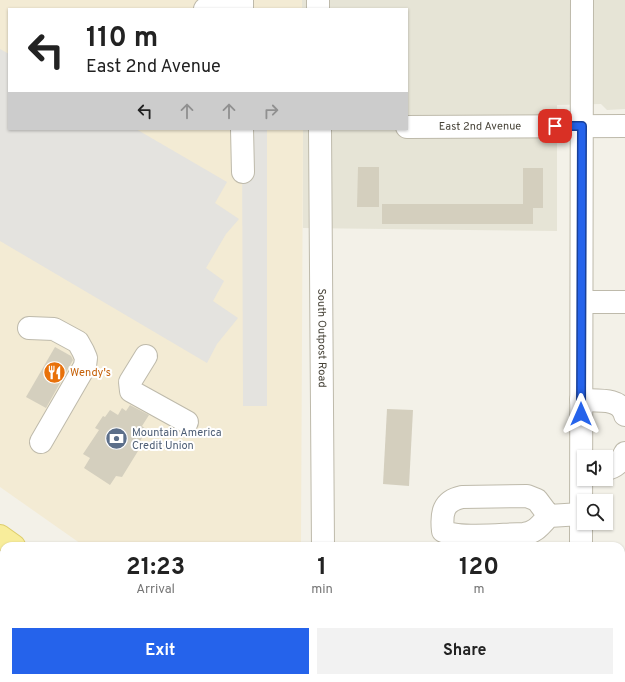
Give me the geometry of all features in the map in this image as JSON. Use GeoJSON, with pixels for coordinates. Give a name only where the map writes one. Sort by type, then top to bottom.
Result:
{"type":"FeatureCollection","features":[{"type":"Feature","properties":{"kind":"main road"},"geometry":{"type":"LineString","coordinates":[[0,536],[8,542]]}},
{"type":"Feature","properties":{"kind":"street"},"geometry":{"type":"LineString","coordinates":[[207,8],[226,0]]}},
{"type":"Feature","properties":{"kind":"street"},"geometry":{"type":"LineString","coordinates":[[582,0],[581,400],[582,450]]}},
{"type":"Feature","properties":{"kind":"street","name":"East 2nd Avenue"},"geometry":{"type":"LineString","coordinates":[[408,127],[625,126]]}},
{"type":"Feature","properties":{"kind":"street"},"geometry":{"type":"LineString","coordinates":[[242,130],[242,172]]}},
{"type":"Feature","properties":{"kind":"street","name":"South Outpost Road"},"geometry":{"type":"LineString","coordinates":[[320,130],[323,542]]}},
{"type":"Feature","properties":{"kind":"street"},"geometry":{"type":"LineString","coordinates":[[582,302],[625,302]]}},
{"type":"Feature","properties":{"kind":"street"},"geometry":{"type":"LineString","coordinates":[[29,328],[54,329],[78,342],[86,358],[85,366],[41,442]]}},
{"type":"Feature","properties":{"kind":"street"},"geometry":{"type":"LineString","coordinates":[[146,356],[130,382],[131,391],[187,422]]}},
{"type":"Feature","properties":{"kind":"street"},"geometry":{"type":"LineString","coordinates":[[581,400],[618,404],[624,410],[625,415]]}},
{"type":"Feature","properties":{"kind":"street"},"geometry":{"type":"LineString","coordinates":[[613,468],[622,460],[625,453]]}},
{"type":"Feature","properties":{"kind":"street"},"geometry":{"type":"LineString","coordinates":[[549,516],[537,500],[527,496],[462,497],[448,504],[443,512],[442,521],[443,530],[449,534],[476,536],[524,534],[533,539],[536,530],[549,516],[577,514]]}},
{"type":"Feature","properties":{"kind":"street"},"geometry":{"type":"LineString","coordinates":[[581,530],[581,542]]}},
{"type":"Feature","properties":{"kind":"shaded area"},"geometry":{"type":"Polygon","coordinates":[[[0,0],[302,0],[302,8],[8,8],[8,130],[303,130],[301,542],[78,542],[0,487],[0,0]]]}},
{"type":"Feature","properties":{"kind":"shaded area"},"geometry":{"type":"Polygon","coordinates":[[[302,0],[625,0],[625,109],[607,110],[601,104],[557,105],[557,231],[303,228],[303,130],[408,130],[408,8],[302,8],[302,0]]]}},
{"type":"Feature","properties":{"kind":"shaded area"},"geometry":{"type":"Polygon","coordinates":[[[0,49],[8,53],[8,130],[138,130],[227,182],[215,203],[239,219],[226,234],[206,268],[224,281],[213,301],[238,318],[217,344],[207,363],[0,241],[0,49]]]}},
{"type":"Feature","properties":{"kind":"shaded area"},"geometry":{"type":"Polygon","coordinates":[[[242,130],[267,130],[267,406],[243,406],[242,130]]]}},
{"type":"Feature","properties":{"kind":"building"},"geometry":{"type":"Polygon","coordinates":[[[358,167],[379,167],[379,207],[357,207],[358,167]]]}},
{"type":"Feature","properties":{"kind":"building"},"geometry":{"type":"Polygon","coordinates":[[[523,168],[543,168],[543,208],[533,208],[533,224],[382,224],[382,204],[523,204],[523,168]]]}},
{"type":"Feature","properties":{"kind":"building","name":"Wendy's"},"geometry":{"type":"Polygon","coordinates":[[[55,347],[71,356],[73,360],[46,408],[26,397],[55,347]]]}},
{"type":"Feature","properties":{"kind":"building","name":"Mountain America Credit Union"},"geometry":{"type":"Polygon","coordinates":[[[130,405],[149,415],[142,426],[147,430],[135,449],[138,451],[122,477],[116,476],[110,485],[84,468],[90,458],[83,454],[99,430],[95,428],[103,416],[105,417],[110,410],[118,415],[122,408],[126,411],[130,405]]]}},
{"type":"Feature","properties":{"kind":"building"},"geometry":{"type":"Polygon","coordinates":[[[387,409],[413,410],[409,486],[383,484],[387,409]]]}},
{"type":"Feature","properties":{"kind":"place","name":"Wendy's"},"geometry":{"type":"Point","coordinates":[55,373]}},
{"type":"Feature","properties":{"kind":"place","name":"Mountain America Credit Union"},"geometry":{"type":"Point","coordinates":[117,439]}},
{"type":"Feature","properties":{"kind":"route"},"geometry":{"type":"LineString","coordinates":[[555,126],[582,126],[581,414]]}}]}
